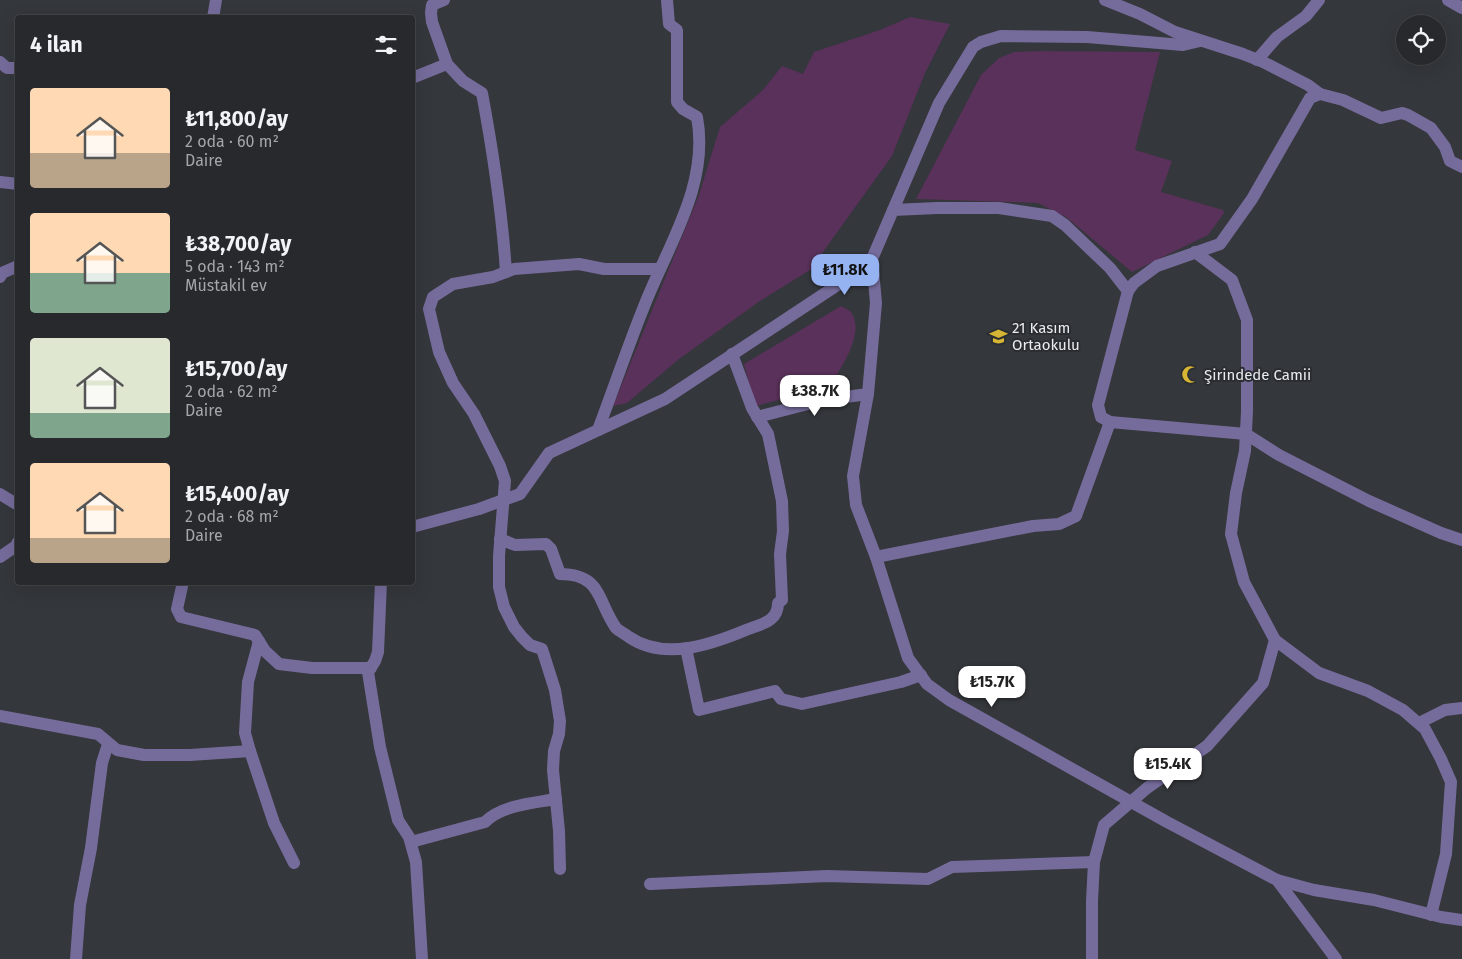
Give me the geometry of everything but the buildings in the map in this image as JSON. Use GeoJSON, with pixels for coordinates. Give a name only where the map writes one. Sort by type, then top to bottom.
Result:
{"type":"FeatureCollection","features":[{"type":"Feature","properties":{"kind":"street"},"geometry":{"type":"LineString","coordinates":[[214,15],[216,0]]}},
{"type":"Feature","properties":{"kind":"street"},"geometry":{"type":"LineString","coordinates":[[444,0],[432,5],[432,22],[447,64],[463,81],[482,93],[490,137],[506,272]]}},
{"type":"Feature","properties":{"kind":"street"},"geometry":{"type":"LineString","coordinates":[[598,430],[643,307],[690,199],[698,167],[699,128],[696,117],[683,109],[677,102],[677,30],[669,24],[667,0]]}},
{"type":"Feature","properties":{"kind":"street"},"geometry":{"type":"LineString","coordinates":[[1105,0],[1140,14],[1175,32],[1243,54],[1308,85],[1320,94],[1343,100],[1381,118],[1402,113],[1408,115],[1431,128],[1445,147],[1450,161],[1462,167]]}},
{"type":"Feature","properties":{"kind":"street"},"geometry":{"type":"LineString","coordinates":[[1257,60],[1277,37],[1306,16],[1319,0]]}},
{"type":"Feature","properties":{"kind":"street"},"geometry":{"type":"LineString","coordinates":[[1448,0],[1462,8]]}},
{"type":"Feature","properties":{"kind":"street"},"geometry":{"type":"LineString","coordinates":[[1200,41],[1183,45],[1087,37],[1001,36],[981,42],[968,53],[939,103],[872,259],[876,303],[868,394],[853,476],[856,505],[876,557],[908,658],[927,684],[949,700],[1167,822],[1277,880],[1314,890],[1374,900],[1436,916],[1462,920]]}},
{"type":"Feature","properties":{"kind":"street"},"geometry":{"type":"LineString","coordinates":[[0,62],[7,68],[15,68]]}},
{"type":"Feature","properties":{"kind":"street"},"geometry":{"type":"LineString","coordinates":[[415,77],[447,64]]}},
{"type":"Feature","properties":{"kind":"street"},"geometry":{"type":"LineString","coordinates":[[1320,94],[1310,98],[1252,199],[1220,244],[1158,266],[1134,283],[1128,291],[1098,405],[1102,417],[1110,422],[1246,434],[1279,455],[1369,501],[1440,533],[1462,540]]}},
{"type":"Feature","properties":{"kind":"street"},"geometry":{"type":"LineString","coordinates":[[0,182],[15,184]]}},
{"type":"Feature","properties":{"kind":"street"},"geometry":{"type":"LineString","coordinates":[[893,210],[1000,208],[1052,216],[1065,225],[1110,268],[1128,291]]}},
{"type":"Feature","properties":{"kind":"street"},"geometry":{"type":"LineString","coordinates":[[1195,252],[1232,280],[1247,320],[1248,412],[1245,451],[1236,493],[1231,534],[1244,582],[1275,640],[1319,673],[1368,691],[1403,710],[1425,728],[1451,782],[1446,854],[1436,916]]}},
{"type":"Feature","properties":{"kind":"street"},"geometry":{"type":"LineString","coordinates":[[415,527],[520,494],[550,453],[665,399],[839,284],[872,259]]}},
{"type":"Feature","properties":{"kind":"street"},"geometry":{"type":"LineString","coordinates":[[560,869],[553,770],[554,751],[559,734],[560,721],[555,690],[542,649],[530,645],[522,637],[514,627],[504,607],[499,587],[502,500],[505,481],[500,466],[474,414],[453,383],[438,352],[429,309],[433,297],[453,284],[493,277],[514,269],[579,264],[604,269],[660,269]]}},
{"type":"Feature","properties":{"kind":"street"},"geometry":{"type":"LineString","coordinates":[[0,277],[2,273],[15,267]]}},
{"type":"Feature","properties":{"kind":"street"},"geometry":{"type":"LineString","coordinates":[[500,538],[516,545],[546,544],[551,549],[560,574],[573,574],[584,577],[594,586],[617,629],[636,642],[657,648],[679,650],[719,641],[772,619],[778,611],[778,603],[782,600],[780,554],[783,531],[782,501],[768,434],[752,408],[732,354]]}},
{"type":"Feature","properties":{"kind":"street"},"geometry":{"type":"LineString","coordinates":[[757,417],[823,400],[868,394]]}},
{"type":"Feature","properties":{"kind":"street"},"geometry":{"type":"LineString","coordinates":[[876,557],[1034,526],[1059,524],[1076,516],[1110,422]]}},
{"type":"Feature","properties":{"kind":"street"},"geometry":{"type":"LineString","coordinates":[[0,494],[15,503]]}},
{"type":"Feature","properties":{"kind":"street"},"geometry":{"type":"LineString","coordinates":[[0,557],[15,547]]}},
{"type":"Feature","properties":{"kind":"street"},"geometry":{"type":"LineString","coordinates":[[182,585],[178,609],[181,616],[255,635],[265,651],[279,664],[312,668],[370,668]]}},
{"type":"Feature","properties":{"kind":"street"},"geometry":{"type":"LineString","coordinates":[[381,585],[378,652],[368,672],[380,747],[398,820],[411,842],[416,862],[422,959]]}},
{"type":"Feature","properties":{"kind":"street"},"geometry":{"type":"LineString","coordinates":[[1092,959],[1094,862],[1104,825],[1147,788],[1207,746],[1263,683],[1275,640]]}},
{"type":"Feature","properties":{"kind":"street"},"geometry":{"type":"LineString","coordinates":[[258,641],[248,682],[246,733],[250,752],[274,823],[294,863]]}},
{"type":"Feature","properties":{"kind":"street"},"geometry":{"type":"LineString","coordinates":[[686,648],[699,710],[775,690],[781,699],[802,704],[921,676]]}},
{"type":"Feature","properties":{"kind":"street"},"geometry":{"type":"LineString","coordinates":[[1419,723],[1445,710],[1462,708]]}},
{"type":"Feature","properties":{"kind":"street"},"geometry":{"type":"LineString","coordinates":[[0,716],[98,734],[117,750],[144,755],[250,752]]}},
{"type":"Feature","properties":{"kind":"street"},"geometry":{"type":"LineString","coordinates":[[76,959],[80,905],[91,848],[102,763],[108,744]]}},
{"type":"Feature","properties":{"kind":"street"},"geometry":{"type":"LineString","coordinates":[[411,842],[485,822],[494,814],[518,806],[556,799]]}},
{"type":"Feature","properties":{"kind":"street"},"geometry":{"type":"LineString","coordinates":[[650,884],[827,876],[928,878],[952,867],[1094,862]]}},
{"type":"Feature","properties":{"kind":"street"},"geometry":{"type":"LineString","coordinates":[[1277,880],[1336,959]]}},
{"type":"Feature","properties":{"kind":"shaded area"},"geometry":{"type":"Polygon","coordinates":[[[910,17],[950,24],[925,73],[892,156],[810,270],[760,301],[679,359],[627,403],[613,406],[699,195],[720,127],[763,90],[782,66],[803,74],[814,52],[880,30],[910,17]]]}},
{"type":"Feature","properties":{"kind":"shaded area"},"geometry":{"type":"Polygon","coordinates":[[[1014,52],[1160,52],[1135,150],[1172,161],[1161,192],[1223,210],[1224,213],[1208,235],[1132,272],[1066,217],[1038,203],[916,199],[981,75],[999,58],[1014,52]]]}},
{"type":"Feature","properties":{"kind":"shaded area"},"geometry":{"type":"Polygon","coordinates":[[[841,306],[851,312],[855,321],[855,331],[849,353],[826,392],[803,394],[755,406],[744,364],[841,306]]]}},
{"type":"Feature","properties":{"kind":"place","name":"21 Kasım Ortaokulu"},"geometry":{"type":"Point","coordinates":[998,337]}},
{"type":"Feature","properties":{"kind":"place","name":"Şirindede Camii"},"geometry":{"type":"Point","coordinates":[1190,375]}}]}
